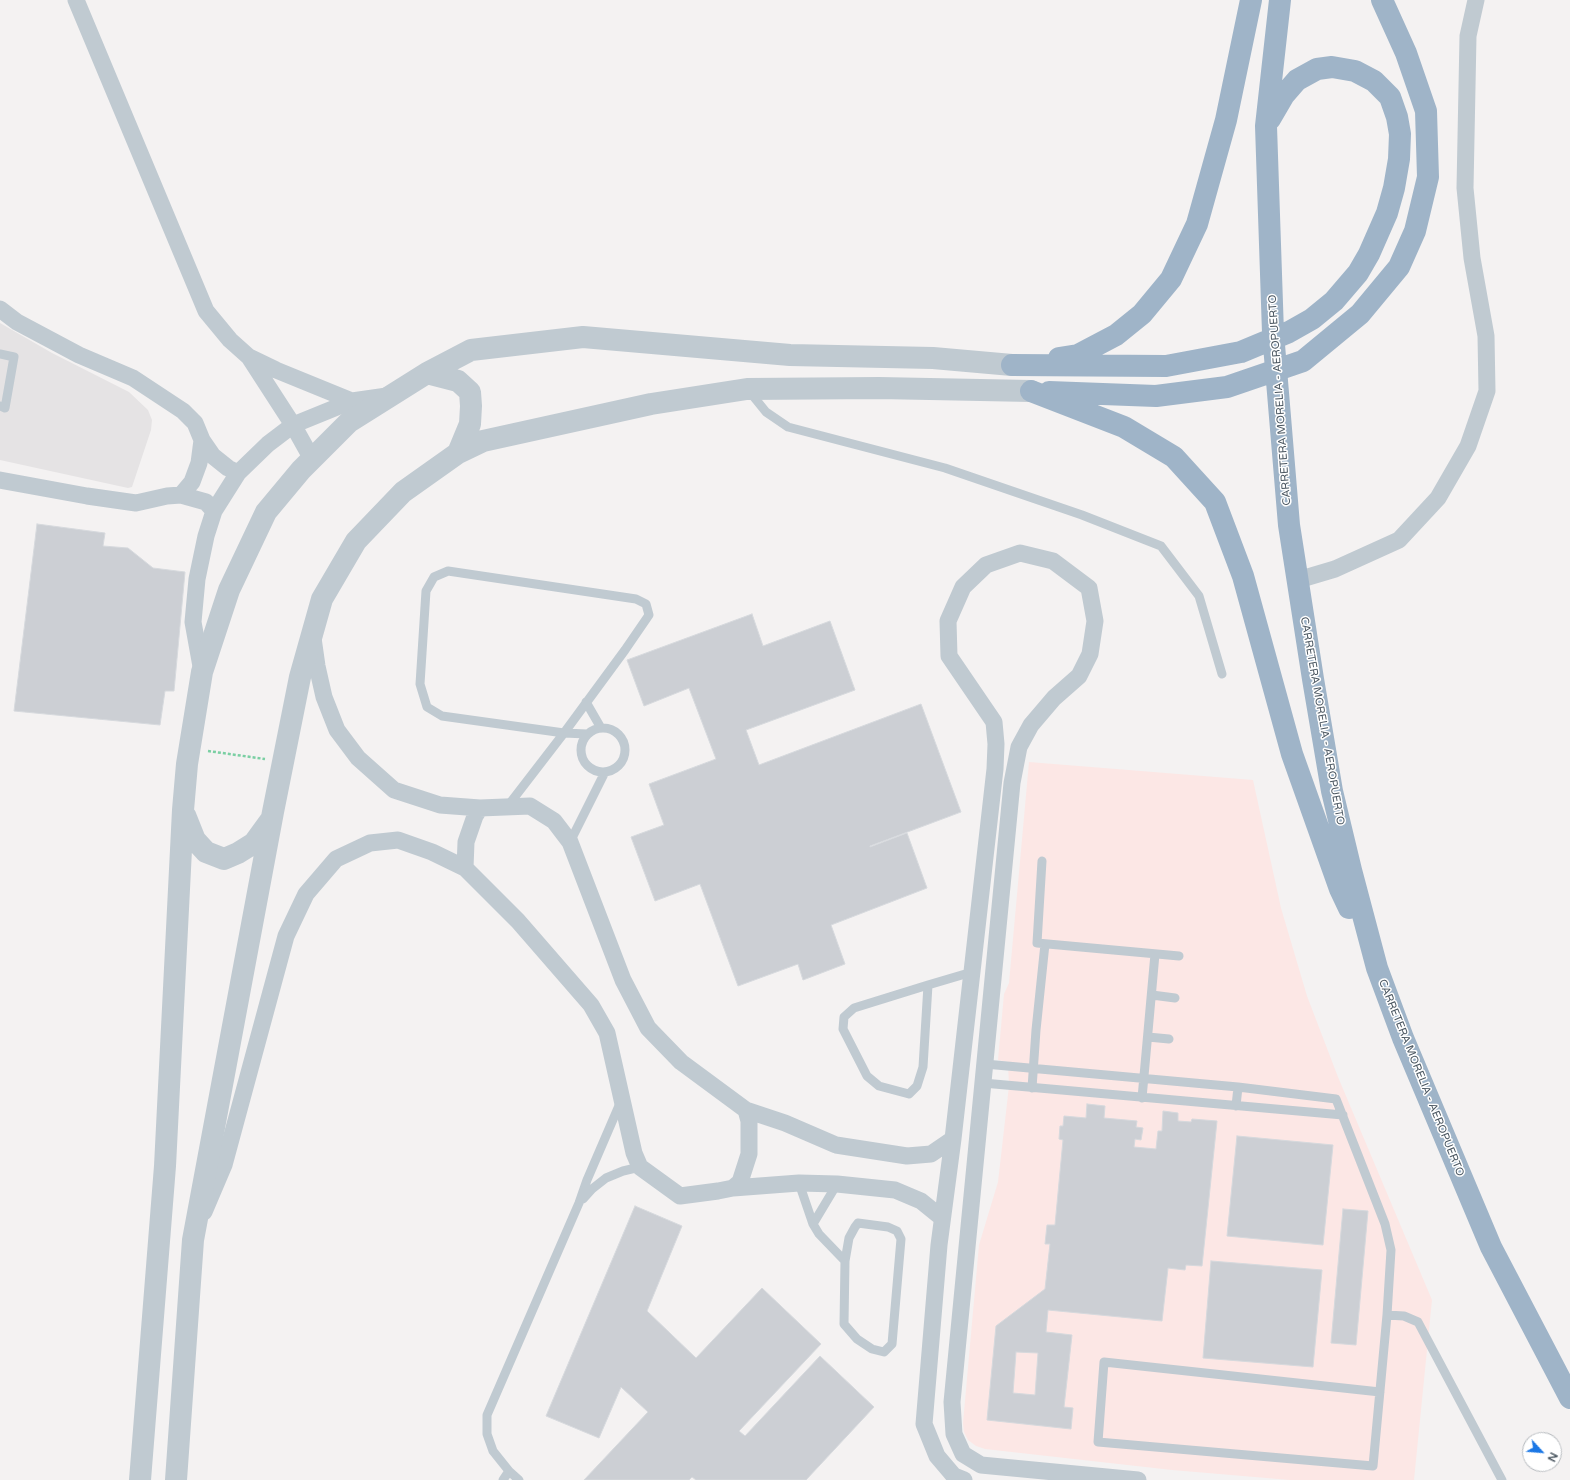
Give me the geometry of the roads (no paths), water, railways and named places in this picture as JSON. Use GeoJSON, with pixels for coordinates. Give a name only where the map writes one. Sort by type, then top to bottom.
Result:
{"type":"FeatureCollection","features":[{"type":"Feature","properties":{"kind":"highway"},"geometry":{"type":"LineString","coordinates":[[1012,365],[1078,355],[1116,335],[1142,314],[1170,279],[1197,224],[1226,120],[1251,0]]}},
{"type":"Feature","properties":{"kind":"highway","name":"CARRETERA MORELIA - AEROPUERTO"},"geometry":{"type":"LineString","coordinates":[[1280,0],[1266,126],[1273,333],[1289,525],[1332,791],[1377,968],[1403,1038],[1490,1247],[1570,1398]]}},
{"type":"Feature","properties":{"kind":"highway"},"geometry":{"type":"LineString","coordinates":[[1031,391],[1156,396],[1227,386],[1303,362],[1360,314],[1399,267],[1415,231],[1428,177],[1426,111],[1406,53],[1382,0]]}},
{"type":"Feature","properties":{"kind":"highway"},"geometry":{"type":"LineString","coordinates":[[1012,365],[1166,366],[1241,352],[1289,332],[1312,319],[1334,301],[1358,273],[1369,254],[1387,214],[1394,188],[1399,159],[1400,134],[1397,117],[1390,97],[1374,80],[1355,71],[1332,67],[1317,69],[1297,80],[1284,94],[1266,126]]}},
{"type":"Feature","properties":{"kind":"highway"},"geometry":{"type":"LineString","coordinates":[[1031,391],[1124,427],[1174,457],[1215,502],[1243,576],[1292,754],[1340,889],[1377,968]]}},
{"type":"Feature","properties":{"kind":"street"},"geometry":{"type":"LineString","coordinates":[[76,0],[206,311],[230,340],[249,357],[293,425],[312,459]]}},
{"type":"Feature","properties":{"kind":"street"},"geometry":{"type":"LineString","coordinates":[[1298,580],[1335,569],[1399,540],[1438,498],[1468,446],[1486,392],[1486,336],[1472,258],[1465,188],[1468,36],[1476,0]]}},
{"type":"Feature","properties":{"kind":"street"},"geometry":{"type":"LineString","coordinates":[[0,310],[17,322],[79,355],[133,378],[183,411],[195,423],[202,440],[213,456],[228,468],[238,473]]}},
{"type":"Feature","properties":{"kind":"street"},"geometry":{"type":"LineString","coordinates":[[140,1480],[165,1166],[184,810],[190,748],[202,672],[229,590],[266,512],[301,470],[349,422],[427,373],[472,350],[583,338],[790,355],[933,358],[1012,365]]}},
{"type":"Feature","properties":{"kind":"street"},"geometry":{"type":"LineString","coordinates":[[249,357],[276,370],[352,401]]}},
{"type":"Feature","properties":{"kind":"street"},"geometry":{"type":"LineString","coordinates":[[427,373],[458,381],[470,392],[472,406],[470,424],[458,453]]}},
{"type":"Feature","properties":{"kind":"street"},"geometry":{"type":"LineString","coordinates":[[176,1480],[193,1240],[272,818],[300,677],[322,599],[356,541],[402,492],[458,453],[483,441],[651,404],[746,389],[879,388],[1031,391]]}},
{"type":"Feature","properties":{"kind":"street"},"geometry":{"type":"LineString","coordinates":[[202,672],[193,622],[197,579],[206,536],[214,511],[238,473],[268,444],[293,425],[352,401],[393,395]]}},
{"type":"Feature","properties":{"kind":"street"},"geometry":{"type":"LineString","coordinates":[[181,495],[192,482],[199,463],[202,440]]}},
{"type":"Feature","properties":{"kind":"street"},"geometry":{"type":"LineString","coordinates":[[0,480],[86,496],[136,503],[166,496],[181,495],[206,502],[214,511]]}},
{"type":"Feature","properties":{"kind":"street"},"geometry":{"type":"LineString","coordinates":[[964,1480],[954,1476],[937,1456],[924,1424],[942,1218],[953,1139],[995,769],[995,737],[994,722],[949,656],[948,621],[963,587],[986,565],[1020,554],[1053,561],[1089,588],[1095,621],[1090,654],[1078,676],[1054,698],[1031,725],[1019,747],[1012,782],[952,1402],[954,1434],[963,1454],[981,1465],[1138,1480]]}},
{"type":"Feature","properties":{"kind":"street"},"geometry":{"type":"LineString","coordinates":[[313,632],[317,666],[324,697],[337,730],[358,758],[394,790],[440,805],[480,808],[530,806],[554,821],[570,842],[623,980],[648,1028],[681,1062],[746,1110],[785,1123],[836,1145],[907,1156],[931,1154],[953,1139]]}},
{"type":"Feature","properties":{"kind":"street"},"geometry":{"type":"LineString","coordinates":[[465,868],[466,842],[475,816],[480,808]]}},
{"type":"Feature","properties":{"kind":"street"},"geometry":{"type":"LineString","coordinates":[[184,810],[195,840],[206,852],[224,859],[238,853],[254,843],[272,818]]}},
{"type":"Feature","properties":{"kind":"street"},"geometry":{"type":"LineString","coordinates":[[193,1240],[224,1165],[286,936],[306,894],[336,859],[370,843],[398,840],[432,852],[465,868],[518,921],[591,1005],[607,1034],[634,1153],[640,1167],[680,1196],[732,1188],[799,1183],[837,1184],[895,1190],[921,1202],[942,1218]]}},
{"type":"Feature","properties":{"kind":"street"},"geometry":{"type":"LineString","coordinates":[[732,1188],[740,1182],[749,1154],[749,1121],[746,1110]]}},
{"type":"Feature","properties":{"kind":"lane"},"geometry":{"type":"LineString","coordinates":[[0,354],[14,357],[5,408],[0,406]]}},
{"type":"Feature","properties":{"kind":"lane"},"geometry":{"type":"LineString","coordinates":[[746,389],[766,412],[788,427],[945,468],[1082,515],[1161,546],[1199,596],[1222,674]]}},
{"type":"Feature","properties":{"kind":"lane"},"geometry":{"type":"LineString","coordinates":[[507,807],[564,733],[649,615],[646,604],[636,599],[448,571],[434,577],[426,591],[420,684],[427,706],[442,716],[564,733],[587,734]]}},
{"type":"Feature","properties":{"kind":"lane"},"geometry":{"type":"LineString","coordinates":[[586,702],[601,728]]}},
{"type":"Feature","properties":{"kind":"lane"},"geometry":{"type":"LineString","coordinates":[[601,728],[608,728],[616,731],[621,736],[625,744],[625,751],[621,762],[613,770],[606,772],[598,772],[590,769],[585,764],[581,756],[582,741],[587,734],[593,730],[601,728]]}},
{"type":"Feature","properties":{"kind":"lane"},"geometry":{"type":"LineString","coordinates":[[570,842],[606,772]]}},
{"type":"Feature","properties":{"kind":"lane"},"geometry":{"type":"LineString","coordinates":[[1042,861],[1037,943],[1179,956]]}},
{"type":"Feature","properties":{"kind":"lane"},"geometry":{"type":"LineString","coordinates":[[1032,1088],[1045,944]]}},
{"type":"Feature","properties":{"kind":"lane"},"geometry":{"type":"LineString","coordinates":[[1142,1098],[1145,1079],[1155,954]]}},
{"type":"Feature","properties":{"kind":"lane"},"geometry":{"type":"LineString","coordinates":[[928,985],[923,1067],[917,1086],[909,1094],[879,1086],[867,1076],[843,1029],[844,1017],[854,1008],[928,985],[972,972]]}},
{"type":"Feature","properties":{"kind":"lane"},"geometry":{"type":"LineString","coordinates":[[1152,995],[1175,998]]}},
{"type":"Feature","properties":{"kind":"lane"},"geometry":{"type":"LineString","coordinates":[[1148,1037],[1169,1039]]}},
{"type":"Feature","properties":{"kind":"lane"},"geometry":{"type":"LineString","coordinates":[[985,1064],[1238,1088],[1336,1099],[1385,1224],[1391,1250],[1387,1315],[1380,1392],[1373,1466],[1098,1442],[1104,1362],[1380,1392]]}},
{"type":"Feature","properties":{"kind":"lane"},"geometry":{"type":"LineString","coordinates":[[983,1083],[1343,1115]]}},
{"type":"Feature","properties":{"kind":"lane"},"geometry":{"type":"LineString","coordinates":[[1236,1106],[1238,1088]]}},
{"type":"Feature","properties":{"kind":"lane"},"geometry":{"type":"LineString","coordinates":[[519,1480],[509,1471],[493,1450],[487,1434],[487,1415],[622,1100]]}},
{"type":"Feature","properties":{"kind":"lane"},"geometry":{"type":"LineString","coordinates":[[579,1203],[592,1189],[606,1178],[623,1171],[640,1167]]}},
{"type":"Feature","properties":{"kind":"lane"},"geometry":{"type":"LineString","coordinates":[[799,1183],[813,1224],[819,1234],[845,1261],[844,1324],[857,1339],[872,1349],[884,1352],[892,1344],[901,1239],[897,1231],[888,1227],[858,1223],[849,1238],[845,1261]]}},
{"type":"Feature","properties":{"kind":"lane"},"geometry":{"type":"LineString","coordinates":[[813,1224],[837,1184]]}},
{"type":"Feature","properties":{"kind":"lane"},"geometry":{"type":"LineString","coordinates":[[1387,1315],[1404,1316],[1418,1322],[1502,1480]]}},
{"type":"Feature","properties":{"kind":"lane"},"geometry":{"type":"LineString","coordinates":[[503,1480],[509,1471]]}}]}
